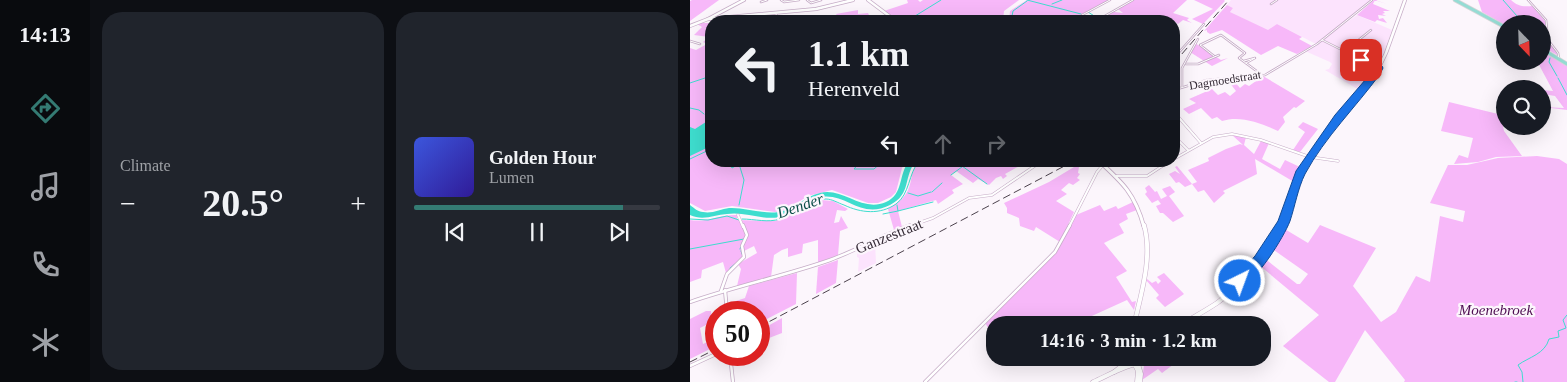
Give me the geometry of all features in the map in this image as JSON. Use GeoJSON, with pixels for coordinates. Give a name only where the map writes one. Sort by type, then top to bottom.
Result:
{"type":"FeatureCollection","features":[{"type":"Feature","properties":{"kind":"main road"},"geometry":{"type":"LineString","coordinates":[[716,15],[744,0]]}},
{"type":"Feature","properties":{"kind":"main road"},"geometry":{"type":"LineString","coordinates":[[753,15],[820,8],[853,0]]}},
{"type":"Feature","properties":{"kind":"main road"},"geometry":{"type":"LineString","coordinates":[[868,0],[888,15]]}},
{"type":"Feature","properties":{"kind":"main road"},"geometry":{"type":"LineString","coordinates":[[1195,316],[1218,302],[1260,260],[1283,223],[1290,208],[1296,182],[1311,157],[1379,68],[1405,0]]}},
{"type":"Feature","properties":{"kind":"main road"},"geometry":{"type":"LineString","coordinates":[[1455,0],[1496,22]]}},
{"type":"Feature","properties":{"kind":"main road"},"geometry":{"type":"LineString","coordinates":[[690,26],[705,20]]}},
{"type":"Feature","properties":{"kind":"main road"},"geometry":{"type":"LineString","coordinates":[[1551,54],[1567,64]]}},
{"type":"Feature","properties":{"kind":"main road"},"geometry":{"type":"LineString","coordinates":[[1106,167],[1116,176],[1140,212],[1147,235],[1147,250],[1136,316]]}},
{"type":"Feature","properties":{"kind":"main road"},"geometry":{"type":"LineString","coordinates":[[1093,382],[1118,372],[1126,366]]}},
{"type":"Feature","properties":{"kind":"main road"},"geometry":{"type":"LineString","coordinates":[[1135,366],[1138,371],[1138,382]]}},
{"type":"Feature","properties":{"kind":"street"},"geometry":{"type":"LineString","coordinates":[[761,2],[767,0]]}},
{"type":"Feature","properties":{"kind":"street"},"geometry":{"type":"LineString","coordinates":[[781,0],[784,2],[799,0]]}},
{"type":"Feature","properties":{"kind":"street"},"geometry":{"type":"LineString","coordinates":[[807,0],[811,3],[821,0]]}},
{"type":"Feature","properties":{"kind":"street"},"geometry":{"type":"LineString","coordinates":[[1082,15],[1110,0]]}},
{"type":"Feature","properties":{"kind":"street"},"geometry":{"type":"LineString","coordinates":[[1107,15],[1133,0]]}},
{"type":"Feature","properties":{"kind":"street"},"geometry":{"type":"LineString","coordinates":[[1271,4],[1277,0]]}},
{"type":"Feature","properties":{"kind":"street","name":"Dagmoedstraat"},"geometry":{"type":"LineString","coordinates":[[1182,87],[1207,80],[1263,75],[1322,40],[1372,0]]}},
{"type":"Feature","properties":{"kind":"street"},"geometry":{"type":"LineString","coordinates":[[1528,0],[1546,22],[1548,39],[1558,54],[1559,59]]}},
{"type":"Feature","properties":{"kind":"street"},"geometry":{"type":"LineString","coordinates":[[1180,51],[1204,24]]}},
{"type":"Feature","properties":{"kind":"street"},"geometry":{"type":"LineString","coordinates":[[1345,51],[1371,30]]}},
{"type":"Feature","properties":{"kind":"street"},"geometry":{"type":"LineString","coordinates":[[1214,56],[1200,45],[1221,35],[1245,53],[1238,57],[1263,75]]}},
{"type":"Feature","properties":{"kind":"street"},"geometry":{"type":"LineString","coordinates":[[1182,87],[1180,80],[1184,65],[1198,39]]}},
{"type":"Feature","properties":{"kind":"street"},"geometry":{"type":"LineString","coordinates":[[1322,40],[1379,68]]}},
{"type":"Feature","properties":{"kind":"street"},"geometry":{"type":"LineString","coordinates":[[690,41],[700,44]]}},
{"type":"Feature","properties":{"kind":"street"},"geometry":{"type":"LineString","coordinates":[[1184,65],[1198,64],[1218,55]]}},
{"type":"Feature","properties":{"kind":"street"},"geometry":{"type":"LineString","coordinates":[[1180,119],[1201,143]]}},
{"type":"Feature","properties":{"kind":"street"},"geometry":{"type":"LineString","coordinates":[[1180,154],[1219,136],[1241,135],[1270,142],[1311,157],[1338,161]]}},
{"type":"Feature","properties":{"kind":"street"},"geometry":{"type":"LineString","coordinates":[[1198,139],[1206,141]]}},
{"type":"Feature","properties":{"kind":"street"},"geometry":{"type":"LineString","coordinates":[[1180,142],[1188,150]]}},
{"type":"Feature","properties":{"kind":"street","name":"Ganzestraat"},"geometry":{"type":"LineString","coordinates":[[690,302],[721,291],[789,274],[822,263],[894,231],[933,218],[969,198],[992,194],[1033,167]]}},
{"type":"Feature","properties":{"kind":"street"},"geometry":{"type":"LineString","coordinates":[[924,382],[1055,252],[1085,198],[1093,178],[1102,167]]}},
{"type":"Feature","properties":{"kind":"street"},"geometry":{"type":"LineString","coordinates":[[1116,176],[1147,176],[1161,167]]}},
{"type":"Feature","properties":{"kind":"street"},"geometry":{"type":"LineString","coordinates":[[721,291],[727,274],[744,257],[742,246],[747,235],[738,215]]}},
{"type":"Feature","properties":{"kind":"street"},"geometry":{"type":"LineString","coordinates":[[725,290],[726,301]]}},
{"type":"Feature","properties":{"kind":"street"},"geometry":{"type":"LineString","coordinates":[[690,366],[705,359]]}},
{"type":"Feature","properties":{"kind":"street"},"geometry":{"type":"LineString","coordinates":[[731,366],[733,382]]}},
{"type":"Feature","properties":{"kind":"shaded area"},"geometry":{"type":"Polygon","coordinates":[[[1231,0],[1371,0],[1316,44],[1277,24],[1268,31],[1230,12],[1233,8],[1227,5],[1231,0]]]}},
{"type":"Feature","properties":{"kind":"shaded area"},"geometry":{"type":"Polygon","coordinates":[[[1357,15],[1392,30],[1379,66],[1361,91],[1325,70],[1329,69],[1332,64],[1330,62],[1305,51],[1357,15]]]}},
{"type":"Feature","properties":{"kind":"shaded area"},"geometry":{"type":"Polygon","coordinates":[[[875,241],[876,263],[858,272],[859,258],[857,257],[857,250],[875,241]]]}},
{"type":"Feature","properties":{"kind":"green space"},"geometry":{"type":"Polygon","coordinates":[[[719,0],[690,21],[690,1],[719,0]]]}},
{"type":"Feature","properties":{"kind":"green space"},"geometry":{"type":"Polygon","coordinates":[[[907,0],[918,0],[920,2],[923,0],[1019,0],[1004,11],[1004,15],[889,15],[884,11],[908,3],[907,0]]]}},
{"type":"Feature","properties":{"kind":"green space"},"geometry":{"type":"Polygon","coordinates":[[[1027,0],[1109,0],[1080,15],[1010,15],[1010,11],[1027,0]]]}},
{"type":"Feature","properties":{"kind":"green space"},"geometry":{"type":"Polygon","coordinates":[[[1133,0],[1187,0],[1173,13],[1179,15],[1108,15],[1114,12],[1123,13],[1118,9],[1133,0]]]}},
{"type":"Feature","properties":{"kind":"green space"},"geometry":{"type":"Polygon","coordinates":[[[1194,0],[1225,1],[1203,24],[1192,19],[1213,9],[1194,0]]]}},
{"type":"Feature","properties":{"kind":"green space"},"geometry":{"type":"Polygon","coordinates":[[[1374,0],[1373,4],[1390,11],[1383,11],[1385,13],[1382,14],[1386,16],[1378,15],[1379,19],[1383,18],[1387,23],[1377,20],[1375,22],[1357,15],[1374,0]]]}},
{"type":"Feature","properties":{"kind":"green space"},"geometry":{"type":"Polygon","coordinates":[[[1478,0],[1511,0],[1521,6],[1532,6],[1540,15],[1496,15],[1496,20],[1482,12],[1478,0]]]}},
{"type":"Feature","properties":{"kind":"green space"},"geometry":{"type":"Polygon","coordinates":[[[1227,5],[1233,8],[1230,12],[1268,30],[1277,24],[1302,37],[1299,39],[1312,46],[1297,54],[1278,46],[1261,55],[1222,30],[1210,34],[1207,30],[1204,31],[1227,5]]]}},
{"type":"Feature","properties":{"kind":"green space"},"geometry":{"type":"Polygon","coordinates":[[[858,10],[858,14],[868,13],[869,15],[836,14],[858,10]]]}},
{"type":"Feature","properties":{"kind":"green space"},"geometry":{"type":"Polygon","coordinates":[[[1180,15],[1189,18],[1187,20],[1192,23],[1183,20],[1180,22],[1180,15]]]}},
{"type":"Feature","properties":{"kind":"green space"},"geometry":{"type":"Polygon","coordinates":[[[705,23],[705,36],[694,35],[702,27],[697,24],[705,23]]]}},
{"type":"Feature","properties":{"kind":"green space"},"geometry":{"type":"Polygon","coordinates":[[[1195,43],[1221,60],[1228,58],[1212,66],[1190,52],[1195,43]]]}},
{"type":"Feature","properties":{"kind":"green space"},"geometry":{"type":"Polygon","coordinates":[[[705,45],[705,167],[903,167],[896,192],[891,197],[878,203],[868,203],[832,190],[808,196],[786,210],[775,212],[732,206],[705,211],[690,203],[690,48],[696,50],[705,45]]]}},
{"type":"Feature","properties":{"kind":"green space"},"geometry":{"type":"Polygon","coordinates":[[[1551,45],[1559,56],[1551,52],[1551,45]]]}},
{"type":"Feature","properties":{"kind":"green space"},"geometry":{"type":"Polygon","coordinates":[[[1551,55],[1567,64],[1567,110],[1551,108],[1564,108],[1555,96],[1551,95],[1551,91],[1553,91],[1551,80],[1547,80],[1542,70],[1551,70],[1551,55]]]}},
{"type":"Feature","properties":{"kind":"green space"},"geometry":{"type":"Polygon","coordinates":[[[1263,76],[1305,101],[1296,108],[1294,107],[1283,117],[1285,122],[1278,131],[1243,119],[1222,121],[1217,117],[1212,119],[1201,108],[1189,114],[1183,109],[1196,103],[1189,99],[1212,89],[1218,95],[1225,92],[1230,96],[1236,91],[1229,82],[1234,81],[1240,88],[1245,84],[1249,86],[1263,76]]]}},
{"type":"Feature","properties":{"kind":"green space"},"geometry":{"type":"Polygon","coordinates":[[[1449,102],[1496,114],[1496,135],[1507,135],[1522,156],[1496,157],[1478,162],[1454,164],[1459,155],[1468,158],[1473,138],[1441,131],[1449,102]]]}},
{"type":"Feature","properties":{"kind":"green space"},"geometry":{"type":"Polygon","coordinates":[[[1303,122],[1318,129],[1300,152],[1293,150],[1305,132],[1298,127],[1303,122]]]}},
{"type":"Feature","properties":{"kind":"green space"},"geometry":{"type":"Polygon","coordinates":[[[1232,135],[1246,137],[1244,145],[1254,154],[1261,141],[1269,143],[1262,159],[1280,169],[1285,160],[1302,168],[1294,182],[1255,159],[1257,174],[1223,191],[1225,193],[1214,203],[1204,190],[1198,192],[1192,184],[1197,182],[1188,170],[1209,161],[1208,158],[1226,149],[1240,144],[1243,145],[1232,135]]]}},
{"type":"Feature","properties":{"kind":"green space","name":"Moenebroek"},"geometry":{"type":"Polygon","coordinates":[[[1537,156],[1559,159],[1567,164],[1567,382],[1404,382],[1405,380],[1365,330],[1335,382],[1329,382],[1283,346],[1319,315],[1259,265],[1264,258],[1297,284],[1300,284],[1308,274],[1271,248],[1283,228],[1308,243],[1320,225],[1376,248],[1353,286],[1381,322],[1396,312],[1416,276],[1430,282],[1440,216],[1463,222],[1465,211],[1430,203],[1448,165],[1467,165],[1498,158],[1537,156]]]}},
{"type":"Feature","properties":{"kind":"green space"},"geometry":{"type":"Polygon","coordinates":[[[1018,167],[1005,174],[1007,176],[1003,179],[1001,176],[996,178],[989,185],[978,179],[973,183],[956,171],[951,175],[963,184],[952,190],[954,193],[938,204],[936,200],[898,211],[902,227],[894,230],[888,209],[900,201],[906,193],[915,168],[1018,167]]]}},
{"type":"Feature","properties":{"kind":"green space"},"geometry":{"type":"Polygon","coordinates":[[[1074,167],[1079,167],[1078,173],[1080,174],[1077,178],[1080,180],[1073,185],[1069,183],[1061,190],[1067,194],[1056,201],[1074,212],[1060,242],[1036,227],[1034,231],[1020,226],[1019,218],[1007,213],[1004,203],[1049,182],[1074,167]]]}},
{"type":"Feature","properties":{"kind":"green space"},"geometry":{"type":"Polygon","coordinates":[[[1175,167],[1178,167],[1192,184],[1185,187],[1179,182],[1176,183],[1169,174],[1175,171],[1180,174],[1175,167]]]}},
{"type":"Feature","properties":{"kind":"green space"},"geometry":{"type":"Polygon","coordinates":[[[1149,185],[1155,192],[1157,191],[1161,199],[1167,196],[1162,189],[1170,186],[1175,192],[1169,196],[1184,216],[1173,222],[1163,213],[1160,213],[1156,206],[1161,204],[1158,200],[1152,203],[1145,194],[1147,192],[1145,188],[1149,185]]]}},
{"type":"Feature","properties":{"kind":"green space"},"geometry":{"type":"Polygon","coordinates":[[[821,200],[833,201],[848,209],[845,211],[837,210],[834,223],[839,222],[841,216],[848,228],[840,231],[838,255],[818,263],[818,240],[803,244],[802,253],[788,257],[788,248],[774,255],[771,277],[737,286],[741,269],[738,264],[757,253],[754,246],[744,251],[741,246],[743,257],[726,273],[723,262],[702,270],[701,278],[690,282],[690,220],[696,221],[737,215],[737,220],[775,221],[821,200]]]}},
{"type":"Feature","properties":{"kind":"green space"},"geometry":{"type":"Polygon","coordinates":[[[1133,202],[1137,210],[1126,214],[1128,219],[1119,224],[1124,233],[1104,243],[1127,271],[1116,277],[1132,302],[1136,301],[1134,310],[1127,300],[1092,316],[992,316],[1055,253],[1076,215],[1100,205],[1104,211],[1116,206],[1118,209],[1133,202]]]}},
{"type":"Feature","properties":{"kind":"green space"},"geometry":{"type":"Polygon","coordinates":[[[838,260],[836,283],[816,294],[818,267],[838,260]]]}},
{"type":"Feature","properties":{"kind":"green space"},"geometry":{"type":"Polygon","coordinates":[[[797,273],[796,304],[770,317],[770,301],[736,301],[745,298],[749,286],[797,273]]]}},
{"type":"Feature","properties":{"kind":"green space"},"geometry":{"type":"Polygon","coordinates":[[[1164,273],[1184,294],[1165,307],[1156,298],[1159,295],[1146,280],[1152,283],[1156,281],[1158,284],[1161,281],[1157,277],[1164,273]]]}},
{"type":"Feature","properties":{"kind":"green space"},"geometry":{"type":"Polygon","coordinates":[[[705,312],[705,326],[700,328],[703,344],[705,343],[705,352],[690,359],[690,319],[705,312]]]}},
{"type":"Feature","properties":{"kind":"green space"},"geometry":{"type":"Polygon","coordinates":[[[782,318],[782,333],[770,338],[770,325],[782,318]]]}},
{"type":"Feature","properties":{"kind":"green space"},"geometry":{"type":"Polygon","coordinates":[[[1144,366],[1171,366],[1162,373],[1158,369],[1142,380],[1144,366]]]}},
{"type":"Feature","properties":{"kind":"water"},"geometry":{"type":"Polygon","coordinates":[[[705,123],[705,149],[690,156],[690,127],[695,129],[705,123]]]}},
{"type":"Feature","properties":{"kind":"water"},"geometry":{"type":"Polygon","coordinates":[[[906,167],[912,167],[902,196],[897,201],[880,209],[871,210],[839,199],[821,197],[789,214],[777,218],[734,213],[704,218],[690,215],[690,205],[701,212],[713,212],[729,208],[763,212],[783,211],[815,194],[828,192],[877,205],[892,199],[896,194],[906,167]]]}},
{"type":"Feature","properties":{"kind":"waterway"},"geometry":{"type":"LineString","coordinates":[[917,15],[941,0]]}},
{"type":"Feature","properties":{"kind":"waterway"},"geometry":{"type":"LineString","coordinates":[[1027,0],[1081,14]]}},
{"type":"Feature","properties":{"kind":"waterway"},"geometry":{"type":"LineString","coordinates":[[1052,4],[1062,0]]}},
{"type":"Feature","properties":{"kind":"waterway"},"geometry":{"type":"LineString","coordinates":[[1503,0],[1516,15]]}},
{"type":"Feature","properties":{"kind":"waterway","name":"Dender"},"geometry":{"type":"LineString","coordinates":[[1012,15],[1013,11],[1027,1]]}},
{"type":"Feature","properties":{"kind":"waterway"},"geometry":{"type":"LineString","coordinates":[[1088,12],[1093,15]]}},
{"type":"Feature","properties":{"kind":"waterway"},"geometry":{"type":"LineString","coordinates":[[1551,66],[1557,76]]}},
{"type":"Feature","properties":{"kind":"waterway"},"geometry":{"type":"LineString","coordinates":[[690,83],[705,78]]}},
{"type":"Feature","properties":{"kind":"waterway"},"geometry":{"type":"LineString","coordinates":[[1558,78],[1567,95]]}},
{"type":"Feature","properties":{"kind":"waterway"},"geometry":{"type":"LineString","coordinates":[[690,108],[699,110],[704,114]]}},
{"type":"Feature","properties":{"kind":"waterway"},"geometry":{"type":"LineString","coordinates":[[690,159],[705,152]]}},
{"type":"Feature","properties":{"kind":"waterway"},"geometry":{"type":"LineString","coordinates":[[739,205],[744,180],[740,167]]}},
{"type":"Feature","properties":{"kind":"waterway"},"geometry":{"type":"LineString","coordinates":[[856,167],[854,169],[874,169],[876,167]]}},
{"type":"Feature","properties":{"kind":"waterway"},"geometry":{"type":"LineString","coordinates":[[742,219],[775,220],[786,217],[820,199],[830,200],[864,211],[884,210],[901,200],[915,167]]}},
{"type":"Feature","properties":{"kind":"waterway"},"geometry":{"type":"LineString","coordinates":[[951,175],[962,167]]}},
{"type":"Feature","properties":{"kind":"waterway"},"geometry":{"type":"LineString","coordinates":[[963,167],[987,184]]}},
{"type":"Feature","properties":{"kind":"waterway"},"geometry":{"type":"LineString","coordinates":[[932,192],[942,183]]}},
{"type":"Feature","properties":{"kind":"waterway"},"geometry":{"type":"LineString","coordinates":[[908,193],[918,196],[931,192]]}},
{"type":"Feature","properties":{"kind":"waterway"},"geometry":{"type":"LineString","coordinates":[[898,211],[933,202]]}},
{"type":"Feature","properties":{"kind":"waterway"},"geometry":{"type":"LineString","coordinates":[[897,205],[898,211]]}},
{"type":"Feature","properties":{"kind":"waterway"},"geometry":{"type":"LineString","coordinates":[[883,214],[898,211]]}},
{"type":"Feature","properties":{"kind":"waterway"},"geometry":{"type":"LineString","coordinates":[[690,219],[708,220],[727,216],[739,220]]}},
{"type":"Feature","properties":{"kind":"waterway"},"geometry":{"type":"LineString","coordinates":[[690,249],[744,239]]}},
{"type":"Feature","properties":{"kind":"waterway"},"geometry":{"type":"LineString","coordinates":[[740,249],[742,243]]}},
{"type":"Feature","properties":{"kind":"waterway"},"geometry":{"type":"LineString","coordinates":[[730,268],[735,264]]}},
{"type":"Feature","properties":{"kind":"waterway"},"geometry":{"type":"LineString","coordinates":[[1523,382],[1522,372],[1518,365],[1540,352],[1549,339],[1559,337],[1558,331],[1566,328],[1563,320],[1567,315]]}},
{"type":"Feature","properties":{"kind":"railway"},"geometry":{"type":"LineString","coordinates":[[1180,56],[1229,0]]}},
{"type":"Feature","properties":{"kind":"railway"},"geometry":{"type":"LineString","coordinates":[[770,321],[1063,167]]}},
{"type":"Feature","properties":{"kind":"railway"},"geometry":{"type":"LineString","coordinates":[[690,362],[705,354]]}},
{"type":"Feature","properties":{"kind":"route"},"geometry":{"type":"LineString","coordinates":[[1240,281],[1260,260],[1283,223],[1290,208],[1296,182],[1324,137],[1376,74],[1379,68],[1361,60]]}}]}
